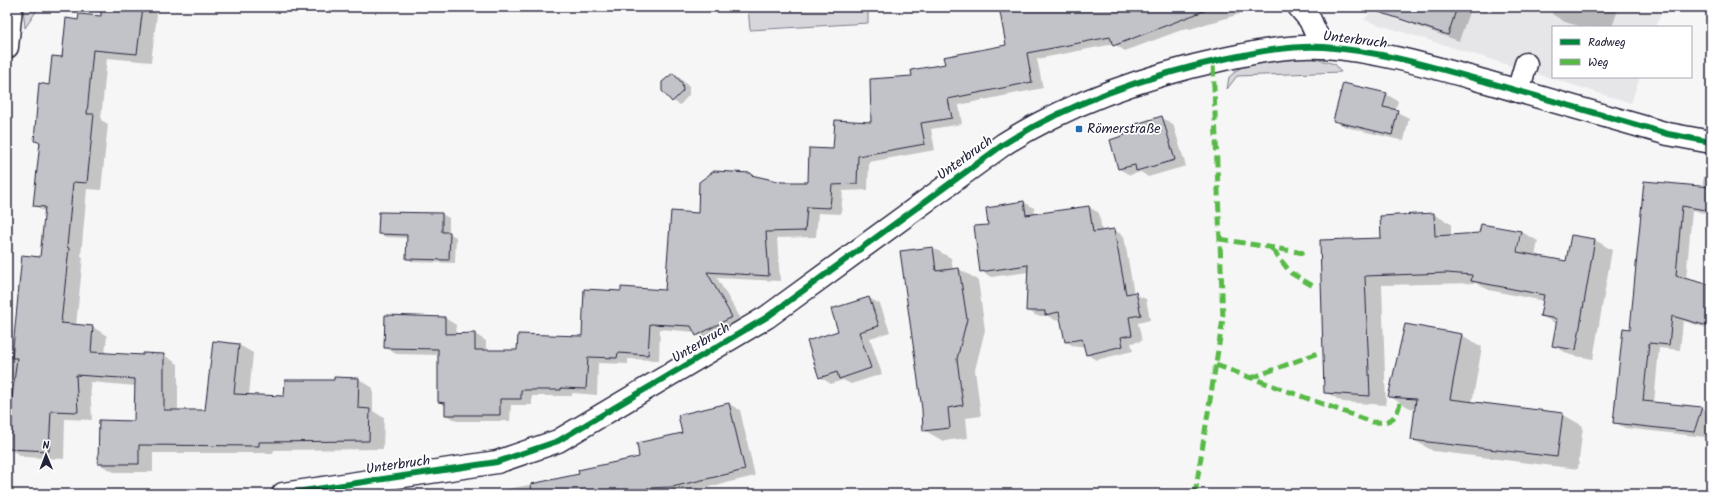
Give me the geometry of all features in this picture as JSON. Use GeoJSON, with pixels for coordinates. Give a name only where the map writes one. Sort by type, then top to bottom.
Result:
{"type":"FeatureCollection","features":[{"type":"Feature","properties":{"kind":"street"},"geometry":{"type":"LineString","coordinates":[[7,47],[11,7]]}},
{"type":"Feature","properties":{"kind":"street"},"geometry":{"type":"LineString","coordinates":[[1299,7],[1310,20],[1322,47]]}},
{"type":"Feature","properties":{"kind":"street","name":"Unterbruch"},"geometry":{"type":"LineString","coordinates":[[283,494],[497,462],[558,441],[767,317],[1004,144],[1055,114],[1099,96],[1174,70],[1242,55],[1292,48],[1322,47],[1367,51],[1416,62],[1668,134],[1711,142]]}},
{"type":"Feature","properties":{"kind":"street"},"geometry":{"type":"LineString","coordinates":[[1518,91],[1526,64]]}},
{"type":"Feature","properties":{"kind":"shaded area"},"geometry":{"type":"Polygon","coordinates":[[[23,7],[39,7],[25,28],[23,7]]]}},
{"type":"Feature","properties":{"kind":"shaded area"},"geometry":{"type":"Polygon","coordinates":[[[748,7],[868,7],[868,23],[750,30],[748,7]]]}},
{"type":"Feature","properties":{"kind":"shaded area"},"geometry":{"type":"Polygon","coordinates":[[[1374,7],[1663,7],[1656,26],[1552,26],[1552,78],[1640,78],[1631,103],[1364,20],[1374,7]]]}},
{"type":"Feature","properties":{"kind":"shaded area"},"geometry":{"type":"Polygon","coordinates":[[[1271,57],[1308,57],[1335,64],[1341,72],[1237,76],[1227,89],[1229,77],[1240,68],[1271,57]]]}},
{"type":"Feature","properties":{"kind":"building"},"geometry":{"type":"Polygon","coordinates":[[[101,7],[143,7],[137,54],[93,50],[87,114],[94,114],[87,183],[73,182],[67,247],[69,248],[61,323],[93,326],[91,352],[143,355],[143,353],[164,354],[164,410],[205,410],[213,341],[239,344],[234,394],[284,396],[285,380],[334,380],[334,377],[359,378],[358,408],[370,409],[369,441],[259,442],[259,446],[139,445],[139,464],[98,464],[99,420],[134,421],[135,379],[76,375],[78,412],[51,411],[49,451],[8,449],[10,414],[17,358],[12,358],[22,255],[40,257],[45,207],[33,206],[40,142],[34,141],[39,83],[49,85],[52,56],[62,57],[66,18],[78,20],[79,14],[101,16],[101,7]]]}},
{"type":"Feature","properties":{"kind":"building"},"geometry":{"type":"Polygon","coordinates":[[[999,7],[1209,7],[1209,9],[1113,46],[1110,37],[1027,53],[1032,82],[948,99],[952,118],[921,123],[925,144],[858,156],[857,184],[832,185],[830,208],[807,207],[805,231],[766,232],[769,276],[707,272],[732,317],[696,336],[691,326],[650,324],[648,355],[618,353],[617,358],[588,357],[586,389],[561,388],[561,390],[521,390],[521,399],[500,399],[500,415],[445,415],[445,403],[438,402],[438,349],[384,348],[385,315],[445,317],[445,334],[475,333],[475,350],[517,350],[518,334],[582,336],[584,289],[621,291],[621,287],[665,290],[671,211],[698,213],[699,182],[714,171],[751,173],[751,175],[782,182],[808,182],[809,148],[833,149],[835,120],[871,122],[870,79],[912,76],[911,70],[945,64],[943,57],[1006,45],[999,7]]]}},
{"type":"Feature","properties":{"kind":"building"},"geometry":{"type":"Polygon","coordinates":[[[1377,7],[1457,7],[1448,35],[1376,11],[1377,7]]]}},
{"type":"Feature","properties":{"kind":"building"},"geometry":{"type":"Polygon","coordinates":[[[673,73],[682,83],[683,91],[672,102],[662,91],[662,82],[673,73]]]}},
{"type":"Feature","properties":{"kind":"building"},"geometry":{"type":"Polygon","coordinates":[[[1343,83],[1387,93],[1383,107],[1398,110],[1392,135],[1333,121],[1343,83]]]}},
{"type":"Feature","properties":{"kind":"building"},"geometry":{"type":"Polygon","coordinates":[[[1162,116],[1175,160],[1136,171],[1135,165],[1118,169],[1110,140],[1125,135],[1123,128],[1162,116]]]}},
{"type":"Feature","properties":{"kind":"building"},"geometry":{"type":"Polygon","coordinates":[[[1644,181],[1711,187],[1711,211],[1682,206],[1676,276],[1711,285],[1711,327],[1672,316],[1669,345],[1649,343],[1643,401],[1702,407],[1694,432],[1613,423],[1623,328],[1630,329],[1644,181]]]}},
{"type":"Feature","properties":{"kind":"building"},"geometry":{"type":"Polygon","coordinates":[[[1024,201],[1026,215],[1089,206],[1093,232],[1114,229],[1126,294],[1136,292],[1141,315],[1129,317],[1132,335],[1121,337],[1123,346],[1086,355],[1082,339],[1065,342],[1059,312],[1045,315],[1045,311],[1026,311],[1028,265],[980,272],[974,226],[988,225],[986,208],[1024,201]]]}},
{"type":"Feature","properties":{"kind":"building"},"geometry":{"type":"Polygon","coordinates":[[[379,212],[442,213],[442,232],[450,232],[449,260],[406,259],[407,235],[378,234],[379,212]]]}},
{"type":"Feature","properties":{"kind":"building"},"geometry":{"type":"Polygon","coordinates":[[[1434,213],[1435,236],[1479,233],[1481,224],[1521,231],[1517,252],[1566,261],[1571,235],[1595,239],[1576,350],[1552,346],[1557,319],[1540,316],[1544,295],[1471,281],[1472,275],[1447,273],[1365,276],[1370,396],[1324,393],[1320,240],[1381,238],[1380,216],[1434,213]]]}},
{"type":"Feature","properties":{"kind":"building"},"geometry":{"type":"Polygon","coordinates":[[[933,247],[936,271],[959,268],[967,319],[957,359],[963,405],[948,408],[950,428],[923,431],[922,409],[900,251],[933,247]]]}},
{"type":"Feature","properties":{"kind":"building"},"geometry":{"type":"Polygon","coordinates":[[[869,297],[879,326],[859,332],[871,368],[839,379],[837,372],[819,378],[807,341],[838,331],[831,309],[869,297]]]}},
{"type":"Feature","properties":{"kind":"building"},"geometry":{"type":"Polygon","coordinates":[[[1405,324],[1462,334],[1450,399],[1563,413],[1557,457],[1411,440],[1416,399],[1388,397],[1405,324]]]}},
{"type":"Feature","properties":{"kind":"building"},"geometry":{"type":"Polygon","coordinates":[[[729,403],[745,470],[672,487],[647,488],[648,494],[532,494],[531,484],[579,474],[578,470],[639,457],[637,443],[682,433],[678,415],[729,403]]]}},
{"type":"Feature","properties":{"kind":"marked path"},"geometry":{"type":"LineString","coordinates":[[1195,494],[1223,319],[1213,62]]}},
{"type":"Feature","properties":{"kind":"marked path"},"geometry":{"type":"LineString","coordinates":[[1220,239],[1304,253]]}},
{"type":"Feature","properties":{"kind":"marked path"},"geometry":{"type":"LineString","coordinates":[[1272,249],[1291,273],[1313,286]]}},
{"type":"Feature","properties":{"kind":"marked path"},"geometry":{"type":"LineString","coordinates":[[1251,378],[1318,353]]}},
{"type":"Feature","properties":{"kind":"marked path"},"geometry":{"type":"LineString","coordinates":[[1216,365],[1372,422],[1391,420],[1396,414],[1400,403]]}},
{"type":"Feature","properties":{"kind":"cycle path"},"geometry":{"type":"LineString","coordinates":[[283,494],[497,462],[558,441],[767,317],[1004,144],[1056,115],[1083,103],[1166,73],[1236,56],[1286,48],[1324,47],[1345,49],[1406,60],[1668,134],[1711,142]]}},
{"type":"Feature","properties":{"kind":"place","name":"Römerstraße"},"geometry":{"type":"Point","coordinates":[1079,129]}}]}
